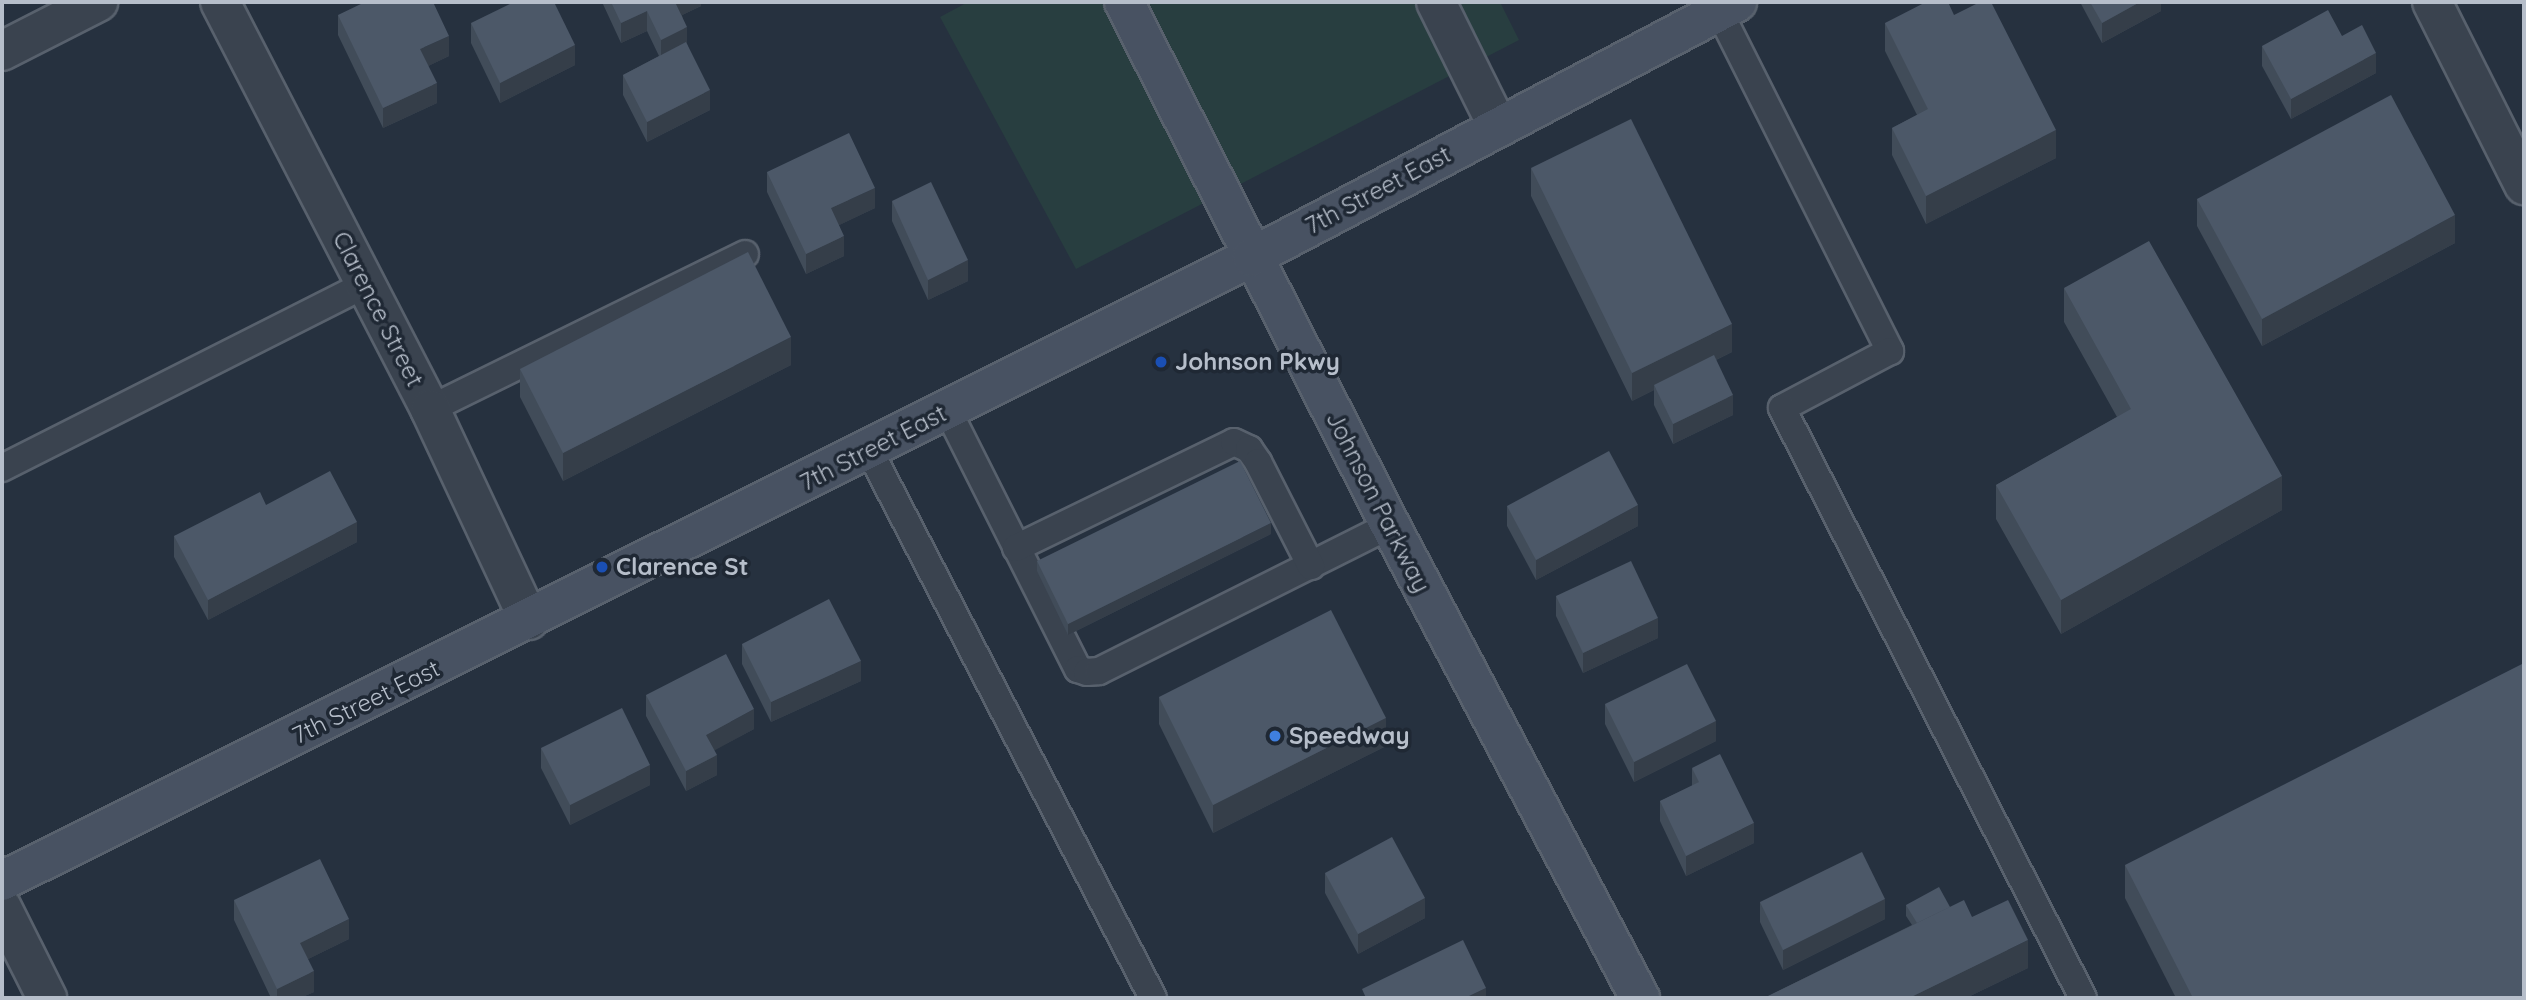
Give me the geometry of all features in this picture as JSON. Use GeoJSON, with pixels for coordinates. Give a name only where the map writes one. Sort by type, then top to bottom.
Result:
{"type":"FeatureCollection","features":[{"type":"Feature","properties":{"kind":"street"},"geometry":{"type":"LineString","coordinates":[[2,51],[98,2]]}},
{"type":"Feature","properties":{"kind":"street","name":"Clarence Street"},"geometry":{"type":"LineString","coordinates":[[220,2],[429,409],[529,620]]}},
{"type":"Feature","properties":{"kind":"street","name":"Johnson Parkway"},"geometry":{"type":"LineString","coordinates":[[1124,2],[1390,525],[1640,998]]}},
{"type":"Feature","properties":{"kind":"street"},"geometry":{"type":"LineString","coordinates":[[1436,2],[1498,127]]}},
{"type":"Feature","properties":{"kind":"street"},"geometry":{"type":"LineString","coordinates":[[2432,2],[2524,185]]}},
{"type":"Feature","properties":{"kind":"street","name":"7th Street East"},"geometry":{"type":"LineString","coordinates":[[2,881],[1252,257],[1728,6]]}},
{"type":"Feature","properties":{"kind":"street"},"geometry":{"type":"LineString","coordinates":[[2,908],[47,998]]}},
{"type":"Feature","properties":{"kind":"lane"},"geometry":{"type":"LineString","coordinates":[[1728,6],[1890,351],[1782,408],[2083,998]]}},
{"type":"Feature","properties":{"kind":"lane"},"geometry":{"type":"LineString","coordinates":[[429,409],[745,254]]}},
{"type":"Feature","properties":{"kind":"lane"},"geometry":{"type":"LineString","coordinates":[[2,468],[365,285]]}},
{"type":"Feature","properties":{"kind":"lane"},"geometry":{"type":"LineString","coordinates":[[948,411],[1078,669],[1087,672],[1099,671],[1390,525]]}},
{"type":"Feature","properties":{"kind":"lane"},"geometry":{"type":"LineString","coordinates":[[1016,548],[1234,442],[1249,449],[1258,462],[1311,566]]}},
{"type":"Feature","properties":{"kind":"lane"},"geometry":{"type":"LineString","coordinates":[[869,450],[1153,998]]}},
{"type":"Feature","properties":{"kind":"green space"},"geometry":{"type":"Polygon","coordinates":[[[968,2],[1500,2],[1519,40],[1076,269],[940,17],[968,2]]]}},
{"type":"Feature","properties":{"kind":"building"},"geometry":{"type":"Polygon","coordinates":[[[365,2],[433,2],[449,36],[420,49],[437,83],[383,108],[338,15],[365,2]]]}},
{"type":"Feature","properties":{"kind":"building"},"geometry":{"type":"Polygon","coordinates":[[[514,2],[554,2],[575,45],[500,83],[471,23],[514,2]]]}},
{"type":"Feature","properties":{"kind":"building"},"geometry":{"type":"Polygon","coordinates":[[[611,2],[675,2],[687,27],[661,40],[647,11],[621,23],[611,2]]]}},
{"type":"Feature","properties":{"kind":"building"},"geometry":{"type":"Polygon","coordinates":[[[1926,2],[1948,2],[1954,15],[1980,2],[1991,2],[2056,130],[1926,196],[1892,128],[1928,109],[1885,23],[1926,2]]]}},
{"type":"Feature","properties":{"kind":"building"},"geometry":{"type":"Polygon","coordinates":[[[2090,2],[2140,2],[2102,23],[2090,2]]]}},
{"type":"Feature","properties":{"kind":"building"},"geometry":{"type":"Polygon","coordinates":[[[2328,10],[2342,36],[2362,25],[2376,53],[2291,99],[2262,46],[2328,10]]]}},
{"type":"Feature","properties":{"kind":"building"},"geometry":{"type":"Polygon","coordinates":[[[686,42],[710,90],[647,122],[623,75],[686,42]]]}},
{"type":"Feature","properties":{"kind":"building"},"geometry":{"type":"Polygon","coordinates":[[[2391,95],[2455,215],[2262,319],[2197,199],[2391,95]]]}},
{"type":"Feature","properties":{"kind":"building"},"geometry":{"type":"Polygon","coordinates":[[[1631,119],[1732,324],[1632,373],[1531,168],[1631,119]]]}},
{"type":"Feature","properties":{"kind":"building"},"geometry":{"type":"Polygon","coordinates":[[[849,133],[875,188],[831,208],[844,236],[806,254],[767,172],[849,133]]]}},
{"type":"Feature","properties":{"kind":"building"},"geometry":{"type":"Polygon","coordinates":[[[931,182],[968,260],[928,280],[892,201],[931,182]]]}},
{"type":"Feature","properties":{"kind":"building"},"geometry":{"type":"Polygon","coordinates":[[[2149,241],[2282,476],[2061,600],[1996,485],[2131,409],[2064,288],[2149,241]]]}},
{"type":"Feature","properties":{"kind":"building"},"geometry":{"type":"Polygon","coordinates":[[[748,252],[791,337],[563,453],[520,369],[748,252]]]}},
{"type":"Feature","properties":{"kind":"building"},"geometry":{"type":"Polygon","coordinates":[[[1714,355],[1733,395],[1673,424],[1654,385],[1714,355]]]}},
{"type":"Feature","properties":{"kind":"building"},"geometry":{"type":"Polygon","coordinates":[[[1609,451],[1638,505],[1536,560],[1507,506],[1609,451]]]}},
{"type":"Feature","properties":{"kind":"building"},"geometry":{"type":"Polygon","coordinates":[[[1240,461],[1271,523],[1068,624],[1037,561],[1240,461]]]}},
{"type":"Feature","properties":{"kind":"building"},"geometry":{"type":"Polygon","coordinates":[[[330,471],[357,522],[208,600],[174,536],[260,492],[266,505],[330,471]]]}},
{"type":"Feature","properties":{"kind":"building"},"geometry":{"type":"Polygon","coordinates":[[[1631,561],[1658,618],[1583,653],[1556,596],[1631,561]]]}},
{"type":"Feature","properties":{"kind":"building"},"geometry":{"type":"Polygon","coordinates":[[[829,599],[861,661],[771,702],[742,644],[829,599]]]}},
{"type":"Feature","properties":{"kind":"building"},"geometry":{"type":"Polygon","coordinates":[[[1331,610],[1386,718],[1213,805],[1159,697],[1331,610]]]}},
{"type":"Feature","properties":{"kind":"building"},"geometry":{"type":"Polygon","coordinates":[[[726,654],[754,709],[706,735],[717,755],[686,771],[646,695],[726,654]]]}},
{"type":"Feature","properties":{"kind":"building"},"geometry":{"type":"Polygon","coordinates":[[[2524,663],[2524,998],[2193,998],[2125,865],[2524,663]]]}},
{"type":"Feature","properties":{"kind":"building"},"geometry":{"type":"Polygon","coordinates":[[[1687,664],[1716,721],[1634,762],[1605,704],[1687,664]]]}},
{"type":"Feature","properties":{"kind":"building"},"geometry":{"type":"Polygon","coordinates":[[[622,708],[650,765],[570,805],[541,748],[622,708]]]}},
{"type":"Feature","properties":{"kind":"building"},"geometry":{"type":"Polygon","coordinates":[[[1720,754],[1754,823],[1686,856],[1660,801],[1699,782],[1692,768],[1720,754]]]}},
{"type":"Feature","properties":{"kind":"building"},"geometry":{"type":"Polygon","coordinates":[[[1392,837],[1425,898],[1358,934],[1325,873],[1392,837]]]}},
{"type":"Feature","properties":{"kind":"building"},"geometry":{"type":"Polygon","coordinates":[[[1862,852],[1885,899],[1783,950],[1760,902],[1862,852]]]}},
{"type":"Feature","properties":{"kind":"building"},"geometry":{"type":"Polygon","coordinates":[[[320,859],[349,919],[300,943],[314,971],[277,989],[234,900],[320,859]]]}},
{"type":"Feature","properties":{"kind":"building"},"geometry":{"type":"Polygon","coordinates":[[[1939,887],[1950,907],[1917,923],[1906,905],[1939,887]]]}},
{"type":"Feature","properties":{"kind":"building"},"geometry":{"type":"Polygon","coordinates":[[[1964,900],[1972,917],[2008,900],[2028,940],[1909,998],[1764,998],[1964,900]]]}},
{"type":"Feature","properties":{"kind":"building"},"geometry":{"type":"Polygon","coordinates":[[[1463,940],[1486,988],[1465,998],[1366,998],[1362,989],[1463,940]]]}},
{"type":"Feature","properties":{"kind":"place","name":"Johnson Pkwy"},"geometry":{"type":"Point","coordinates":[1161,362]}},
{"type":"Feature","properties":{"kind":"place","name":"Clarence St"},"geometry":{"type":"Point","coordinates":[602,567]}},
{"type":"Feature","properties":{"kind":"place","name":"Speedway"},"geometry":{"type":"Point","coordinates":[1275,736]}}]}
